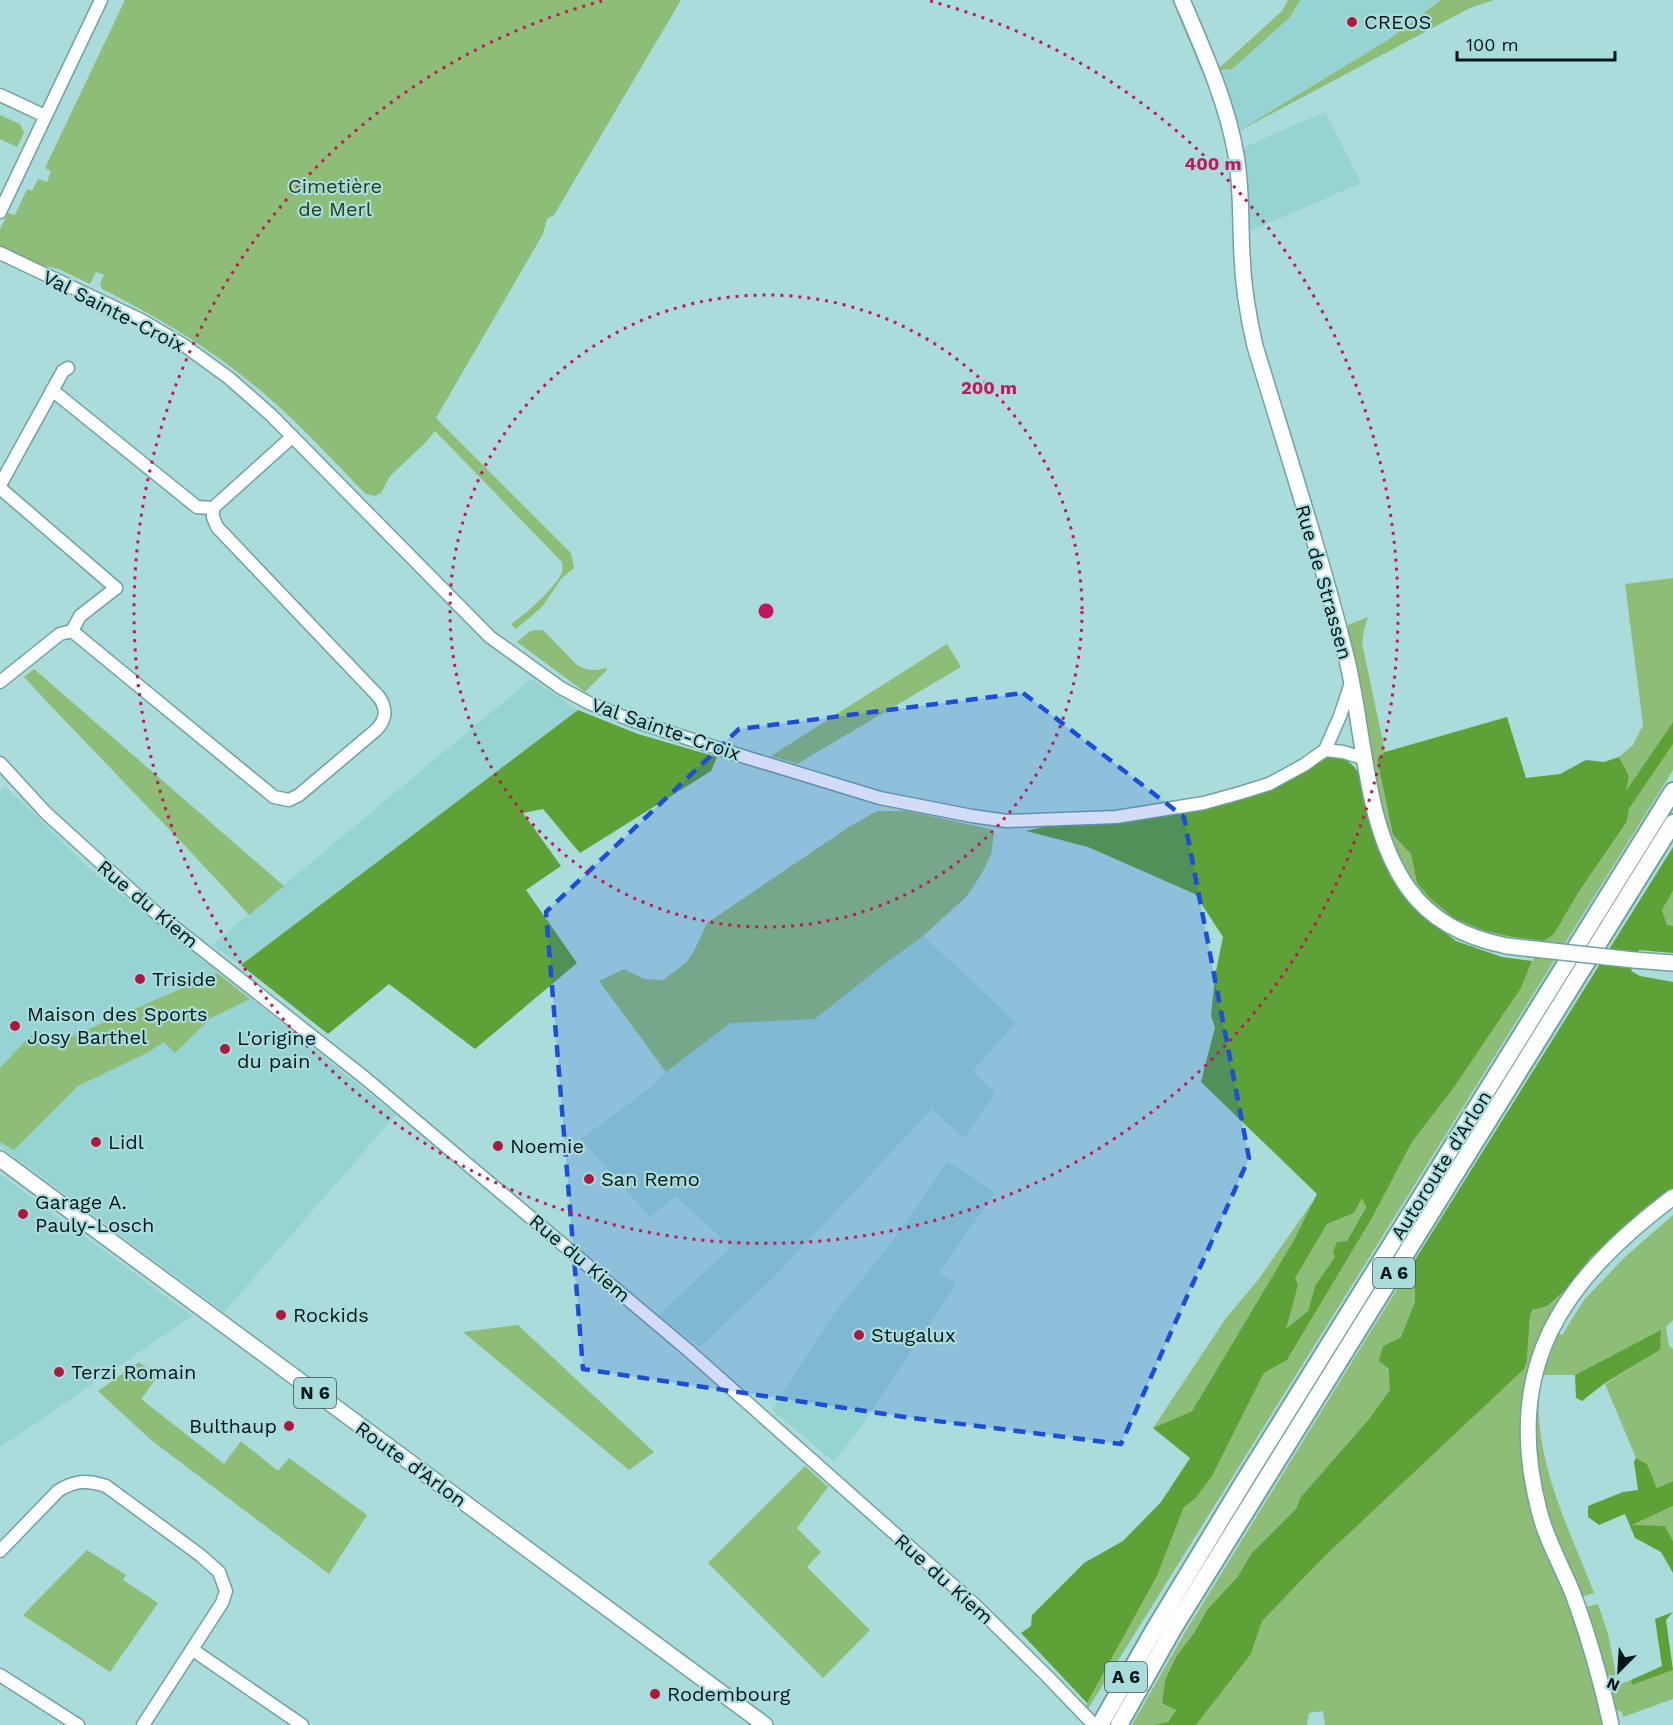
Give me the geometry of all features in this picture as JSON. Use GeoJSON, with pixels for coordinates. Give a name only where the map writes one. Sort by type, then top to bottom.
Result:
{"type":"FeatureCollection","features":[{"type":"Feature","properties":{"kind":"highway","name":"Autoroute d'Arlon"},"geometry":{"type":"LineString","coordinates":[[1100,1725],[1154,1630],[1237,1493],[1673,791]]}},
{"type":"Feature","properties":{"kind":"highway","name":"Autoroute d'Arlon"},"geometry":{"type":"LineString","coordinates":[[1119,1725],[1173,1629],[1673,823]]}},
{"type":"Feature","properties":{"kind":"main road","name":"Rue de Strassen"},"geometry":{"type":"LineString","coordinates":[[1182,0],[1216,84],[1230,126],[1239,180],[1244,285],[1255,346],[1339,627],[1352,682],[1374,807],[1395,866],[1408,888],[1437,918],[1457,931],[1482,941],[1507,946],[1673,963]]}},
{"type":"Feature","properties":{"kind":"main road","name":"Route d'Arlon"},"geometry":{"type":"LineString","coordinates":[[0,1159],[765,1725]]}},
{"type":"Feature","properties":{"kind":"main road"},"geometry":{"type":"LineString","coordinates":[[1611,1725],[1582,1620],[1539,1511],[1528,1456],[1530,1395],[1546,1341],[1555,1320],[1576,1288],[1632,1230],[1673,1197]]}},
{"type":"Feature","properties":{"kind":"street"},"geometry":{"type":"LineString","coordinates":[[0,212],[101,0]]}},
{"type":"Feature","properties":{"kind":"street"},"geometry":{"type":"LineString","coordinates":[[0,95],[45,116]]}},
{"type":"Feature","properties":{"kind":"street","name":"Val Sainte-Croix"},"geometry":{"type":"LineString","coordinates":[[0,253],[132,316],[185,346],[229,378],[271,415],[489,637],[561,688],[589,703],[631,720],[847,789],[926,808],[1003,821],[1116,818],[1204,803],[1269,784],[1304,765],[1325,750]]}},
{"type":"Feature","properties":{"kind":"street"},"geometry":{"type":"LineString","coordinates":[[0,682],[60,634],[72,631],[80,616],[116,588],[0,486],[63,370],[68,368]]}},
{"type":"Feature","properties":{"kind":"street"},"geometry":{"type":"LineString","coordinates":[[52,390],[197,507],[213,508],[292,437]]}},
{"type":"Feature","properties":{"kind":"street"},"geometry":{"type":"LineString","coordinates":[[72,631],[274,797],[289,800],[299,795],[376,730],[383,723],[386,713],[385,706],[379,697],[217,527],[213,517],[213,508]]}},
{"type":"Feature","properties":{"kind":"street"},"geometry":{"type":"LineString","coordinates":[[1352,682],[1325,750],[1343,752],[1366,759]]}},
{"type":"Feature","properties":{"kind":"street","name":"Rue du Kiem"},"geometry":{"type":"LineString","coordinates":[[0,763],[46,813],[155,912],[365,1078],[688,1350],[974,1604],[1094,1725]]}},
{"type":"Feature","properties":{"kind":"street"},"geometry":{"type":"LineString","coordinates":[[0,1551],[58,1491],[78,1482],[90,1481],[106,1486],[200,1555],[219,1572],[226,1591],[222,1603],[143,1725]]}},
{"type":"Feature","properties":{"kind":"street"},"geometry":{"type":"LineString","coordinates":[[193,1650],[302,1725]]}},
{"type":"Feature","properties":{"kind":"street"},"geometry":{"type":"LineString","coordinates":[[0,1675],[78,1725]]}},
{"type":"Feature","properties":{"kind":"highlighted area"},"geometry":{"type":"Polygon","coordinates":[[[1023,693],[1184,817],[1249,1158],[1121,1444],[905,1417],[583,1369],[546,912],[739,729],[1023,693]]]}},
{"type":"Feature","properties":{"kind":"shaded area"},"geometry":{"type":"Polygon","coordinates":[[[1300,0],[1441,0],[1391,38],[1237,132],[1217,70],[1289,18],[1300,0]]]}},
{"type":"Feature","properties":{"kind":"shaded area"},"geometry":{"type":"Polygon","coordinates":[[[1325,112],[1361,183],[1248,232],[1249,205],[1242,148],[1325,112]]]}},
{"type":"Feature","properties":{"kind":"shaded area"},"geometry":{"type":"Polygon","coordinates":[[[531,679],[578,710],[241,965],[212,945],[531,679]]]}},
{"type":"Feature","properties":{"kind":"shaded area"},"geometry":{"type":"Polygon","coordinates":[[[5,786],[93,872],[396,1115],[224,1312],[0,1146],[0,791],[5,786]]]}},
{"type":"Feature","properties":{"kind":"shaded area"},"geometry":{"type":"Polygon","coordinates":[[[923,936],[1016,1022],[973,1071],[995,1093],[964,1138],[932,1109],[774,1277],[700,1347],[658,1315],[733,1246],[722,1239],[676,1196],[650,1217],[581,1139],[654,1085],[666,1072],[730,1023],[815,1019],[923,936]]]}},
{"type":"Feature","properties":{"kind":"shaded area"},"geometry":{"type":"Polygon","coordinates":[[[948,1161],[995,1193],[939,1272],[956,1284],[860,1428],[834,1462],[772,1410],[832,1316],[892,1242],[948,1161]]]}},
{"type":"Feature","properties":{"kind":"shaded area"},"geometry":{"type":"Polygon","coordinates":[[[0,1174],[192,1316],[1,1447],[0,1446],[0,1174]]]}},
{"type":"Feature","properties":{"kind":"green space","name":"Cimetière de Merl"},"geometry":{"type":"Polygon","coordinates":[[[125,0],[681,0],[554,215],[547,219],[543,234],[436,418],[571,553],[574,568],[561,579],[542,607],[516,629],[511,624],[548,592],[562,572],[562,562],[435,431],[390,476],[381,493],[375,496],[366,494],[294,420],[249,381],[189,338],[102,289],[100,284],[104,275],[96,272],[90,284],[59,269],[31,263],[0,247],[0,229],[8,213],[15,215],[27,189],[32,191],[38,179],[47,182],[51,171],[45,168],[125,0]]]}},
{"type":"Feature","properties":{"kind":"green space"},"geometry":{"type":"Polygon","coordinates":[[[1172,0],[1189,0],[1217,70],[1237,132],[1225,136],[1208,86],[1172,0]]]}},
{"type":"Feature","properties":{"kind":"green space"},"geometry":{"type":"Polygon","coordinates":[[[1288,0],[1300,0],[1290,17],[1232,69],[1217,70],[1282,11],[1288,0]]]}},
{"type":"Feature","properties":{"kind":"green space"},"geometry":{"type":"Polygon","coordinates":[[[1441,0],[1494,0],[1470,8],[1237,132],[1391,38],[1441,0]]]}},
{"type":"Feature","properties":{"kind":"green space"},"geometry":{"type":"Polygon","coordinates":[[[0,115],[20,124],[24,133],[17,147],[0,139],[0,115]]]}},
{"type":"Feature","properties":{"kind":"green space"},"geometry":{"type":"Polygon","coordinates":[[[1673,578],[1673,722],[1625,793],[1629,776],[1619,757],[1633,745],[1643,725],[1625,584],[1673,578]]]}},
{"type":"Feature","properties":{"kind":"green space"},"geometry":{"type":"Polygon","coordinates":[[[1368,617],[1362,643],[1385,752],[1377,759],[1393,835],[1411,854],[1417,883],[1483,930],[1512,937],[1477,932],[1437,908],[1418,889],[1393,845],[1379,795],[1346,631],[1348,625],[1368,617]]]}},
{"type":"Feature","properties":{"kind":"green space"},"geometry":{"type":"Polygon","coordinates":[[[543,630],[577,665],[588,669],[606,668],[607,670],[585,692],[517,642],[530,631],[543,630]]]}},
{"type":"Feature","properties":{"kind":"green space"},"geometry":{"type":"Polygon","coordinates":[[[947,644],[961,667],[797,764],[771,756],[947,644]]]}},
{"type":"Feature","properties":{"kind":"green space"},"geometry":{"type":"Polygon","coordinates":[[[34,669],[284,886],[249,915],[24,677],[34,669]]]}},
{"type":"Feature","properties":{"kind":"green space"},"geometry":{"type":"Polygon","coordinates":[[[578,710],[638,734],[717,757],[711,771],[580,853],[543,809],[523,813],[561,866],[526,890],[577,963],[475,1049],[389,984],[328,1034],[241,965],[578,710]]]}},
{"type":"Feature","properties":{"kind":"green space"},"geometry":{"type":"Polygon","coordinates":[[[1507,717],[1526,778],[1560,774],[1586,760],[1604,762],[1619,757],[1629,776],[1626,791],[1673,722],[1673,744],[1629,809],[1627,822],[1578,893],[1554,934],[1544,941],[1483,930],[1454,918],[1431,899],[1417,883],[1411,854],[1393,835],[1377,759],[1385,752],[1507,717]]]}},
{"type":"Feature","properties":{"kind":"green space"},"geometry":{"type":"Polygon","coordinates":[[[1673,744],[1673,770],[1081,1720],[1087,1703],[1157,1576],[1184,1507],[1196,1498],[1212,1476],[1264,1373],[1287,1360],[1372,1218],[1412,1142],[1455,1086],[1521,988],[1532,961],[1544,941],[1554,934],[1578,893],[1627,823],[1629,809],[1673,744]]]}},
{"type":"Feature","properties":{"kind":"green space"},"geometry":{"type":"Polygon","coordinates":[[[1329,757],[1349,762],[1358,772],[1375,841],[1391,878],[1414,909],[1456,941],[1502,957],[1532,961],[1521,988],[1455,1086],[1412,1142],[1372,1218],[1287,1360],[1264,1373],[1212,1476],[1196,1498],[1184,1507],[1157,1576],[1087,1703],[1021,1633],[1031,1626],[1032,1615],[1084,1563],[1123,1541],[1161,1502],[1190,1458],[1153,1428],[1192,1411],[1294,1240],[1317,1194],[1201,1082],[1215,1027],[1211,1016],[1215,976],[1223,937],[1195,894],[1088,847],[1026,831],[1043,827],[1126,823],[1206,809],[1283,784],[1329,757]],[[1362,1198],[1354,1213],[1327,1224],[1295,1278],[1298,1285],[1286,1329],[1308,1311],[1315,1286],[1335,1257],[1333,1252],[1337,1242],[1347,1241],[1366,1207],[1362,1198]]]}},
{"type":"Feature","properties":{"kind":"green space"},"geometry":{"type":"Polygon","coordinates":[[[877,811],[907,811],[990,829],[994,834],[991,855],[966,897],[923,936],[815,1019],[730,1023],[666,1072],[599,981],[624,969],[644,979],[663,980],[686,963],[707,923],[849,827],[877,811]]]}},
{"type":"Feature","properties":{"kind":"green space"},"geometry":{"type":"Polygon","coordinates":[[[1673,847],[1673,891],[1662,910],[1667,925],[1673,926],[1673,953],[1639,950],[1631,971],[1640,976],[1673,982],[1673,1189],[1591,1257],[1565,1290],[1548,1306],[1533,1310],[1530,1315],[1527,1360],[1524,1369],[1328,1553],[1262,1621],[1251,1654],[1196,1725],[1152,1725],[1168,1722],[1176,1710],[1162,1703],[1165,1680],[1177,1655],[1194,1633],[1207,1610],[1238,1576],[1251,1554],[1296,1509],[1300,1498],[1369,1419],[1390,1390],[1388,1368],[1379,1361],[1383,1346],[1401,1337],[1415,1301],[1415,1260],[1673,847]]]}},
{"type":"Feature","properties":{"kind":"green space"},"geometry":{"type":"Polygon","coordinates":[[[1673,891],[1673,926],[1667,926],[1662,910],[1673,891]]]}},
{"type":"Feature","properties":{"kind":"green space"},"geometry":{"type":"Polygon","coordinates":[[[217,973],[250,999],[211,1018],[175,1053],[164,1042],[147,1053],[78,1086],[14,1150],[0,1142],[0,1068],[31,1035],[48,1047],[217,973]]]}},
{"type":"Feature","properties":{"kind":"green space"},"geometry":{"type":"Polygon","coordinates":[[[1318,1194],[1294,1240],[1192,1411],[1153,1428],[1226,1318],[1258,1280],[1318,1194]]]}},
{"type":"Feature","properties":{"kind":"green space"},"geometry":{"type":"Polygon","coordinates":[[[1362,1198],[1366,1206],[1347,1241],[1315,1286],[1308,1311],[1285,1330],[1298,1285],[1294,1278],[1327,1224],[1354,1213],[1362,1198]]]}},
{"type":"Feature","properties":{"kind":"green space"},"geometry":{"type":"Polygon","coordinates":[[[1673,1215],[1673,1320],[1666,1327],[1669,1346],[1673,1349],[1673,1481],[1657,1488],[1647,1464],[1636,1458],[1605,1384],[1660,1350],[1660,1331],[1575,1375],[1543,1375],[1558,1333],[1562,1335],[1584,1300],[1625,1257],[1673,1215]]]}},
{"type":"Feature","properties":{"kind":"green space"},"geometry":{"type":"Polygon","coordinates":[[[1415,1260],[1415,1300],[1401,1337],[1383,1346],[1391,1390],[1369,1419],[1300,1498],[1296,1509],[1251,1554],[1238,1576],[1207,1610],[1194,1633],[1177,1655],[1165,1680],[1162,1703],[1176,1709],[1168,1722],[1132,1725],[1184,1634],[1415,1260]]]}},
{"type":"Feature","properties":{"kind":"green space"},"geometry":{"type":"Polygon","coordinates":[[[1565,1290],[1548,1318],[1534,1353],[1522,1412],[1524,1469],[1574,1612],[1603,1725],[1325,1725],[1323,1711],[1309,1713],[1307,1725],[1196,1725],[1251,1654],[1262,1621],[1328,1553],[1527,1360],[1530,1315],[1534,1310],[1549,1306],[1565,1290]]]}},
{"type":"Feature","properties":{"kind":"green space"},"geometry":{"type":"Polygon","coordinates":[[[518,1325],[654,1452],[629,1470],[463,1332],[518,1325]]]}},
{"type":"Feature","properties":{"kind":"green space"},"geometry":{"type":"Polygon","coordinates":[[[1661,1330],[1660,1350],[1605,1383],[1582,1401],[1576,1398],[1575,1375],[1661,1330]]]}},
{"type":"Feature","properties":{"kind":"green space"},"geometry":{"type":"Polygon","coordinates":[[[139,1362],[158,1376],[141,1399],[224,1464],[241,1441],[278,1471],[289,1458],[367,1515],[329,1574],[151,1440],[98,1391],[139,1362]]]}},
{"type":"Feature","properties":{"kind":"green space"},"geometry":{"type":"Polygon","coordinates":[[[1539,1395],[1539,1421],[1548,1471],[1594,1593],[1581,1597],[1556,1541],[1539,1487],[1533,1427],[1539,1395]]]}},
{"type":"Feature","properties":{"kind":"green space"},"geometry":{"type":"Polygon","coordinates":[[[1636,1458],[1647,1464],[1657,1488],[1673,1481],[1673,1506],[1632,1525],[1665,1526],[1673,1541],[1673,1573],[1661,1552],[1635,1538],[1625,1514],[1599,1525],[1588,1517],[1588,1506],[1623,1492],[1638,1490],[1634,1462],[1636,1458]]]}},
{"type":"Feature","properties":{"kind":"green space"},"geometry":{"type":"Polygon","coordinates":[[[805,1466],[828,1487],[797,1528],[821,1552],[807,1567],[870,1630],[823,1678],[708,1563],[805,1466]]]}},
{"type":"Feature","properties":{"kind":"green space"},"geometry":{"type":"Polygon","coordinates":[[[1673,1506],[1673,1541],[1665,1526],[1630,1526],[1673,1506]]]}},
{"type":"Feature","properties":{"kind":"green space"},"geometry":{"type":"Polygon","coordinates":[[[87,1550],[126,1575],[123,1580],[158,1603],[110,1672],[23,1615],[87,1550]]]}},
{"type":"Feature","properties":{"kind":"green space"},"geometry":{"type":"Polygon","coordinates":[[[1598,1604],[1608,1634],[1618,1685],[1631,1680],[1632,1685],[1673,1670],[1673,1699],[1623,1717],[1622,1712],[1613,1709],[1586,1607],[1598,1604]]]}},
{"type":"Feature","properties":{"kind":"green space"},"geometry":{"type":"Polygon","coordinates":[[[1673,1612],[1666,1620],[1673,1670],[1632,1685],[1631,1680],[1662,1666],[1655,1619],[1673,1612]]]}},
{"type":"Feature","properties":{"kind":"place","name":"CREOS"},"geometry":{"type":"Point","coordinates":[1352,22]}},
{"type":"Feature","properties":{"kind":"place","name":"Triside"},"geometry":{"type":"Point","coordinates":[140,979]}},
{"type":"Feature","properties":{"kind":"place","name":"Maison des Sports Josy Barthel"},"geometry":{"type":"Point","coordinates":[15,1026]}},
{"type":"Feature","properties":{"kind":"place","name":"L'origine du pain"},"geometry":{"type":"Point","coordinates":[225,1049]}},
{"type":"Feature","properties":{"kind":"place","name":"Lidl"},"geometry":{"type":"Point","coordinates":[96,1142]}},
{"type":"Feature","properties":{"kind":"place","name":"Noemie"},"geometry":{"type":"Point","coordinates":[498,1146]}},
{"type":"Feature","properties":{"kind":"place","name":"San Remo"},"geometry":{"type":"Point","coordinates":[589,1179]}},
{"type":"Feature","properties":{"kind":"place","name":"Garage A. Pauly-Losch"},"geometry":{"type":"Point","coordinates":[23,1214]}},
{"type":"Feature","properties":{"kind":"place","name":"Rockids"},"geometry":{"type":"Point","coordinates":[281,1315]}},
{"type":"Feature","properties":{"kind":"place","name":"Stugalux"},"geometry":{"type":"Point","coordinates":[859,1335]}},
{"type":"Feature","properties":{"kind":"place","name":"Terzi Romain"},"geometry":{"type":"Point","coordinates":[59,1372]}},
{"type":"Feature","properties":{"kind":"place","name":"Bulthaup"},"geometry":{"type":"Point","coordinates":[289,1426]}},
{"type":"Feature","properties":{"kind":"place","name":"Rodembourg"},"geometry":{"type":"Point","coordinates":[655,1694]}}]}
